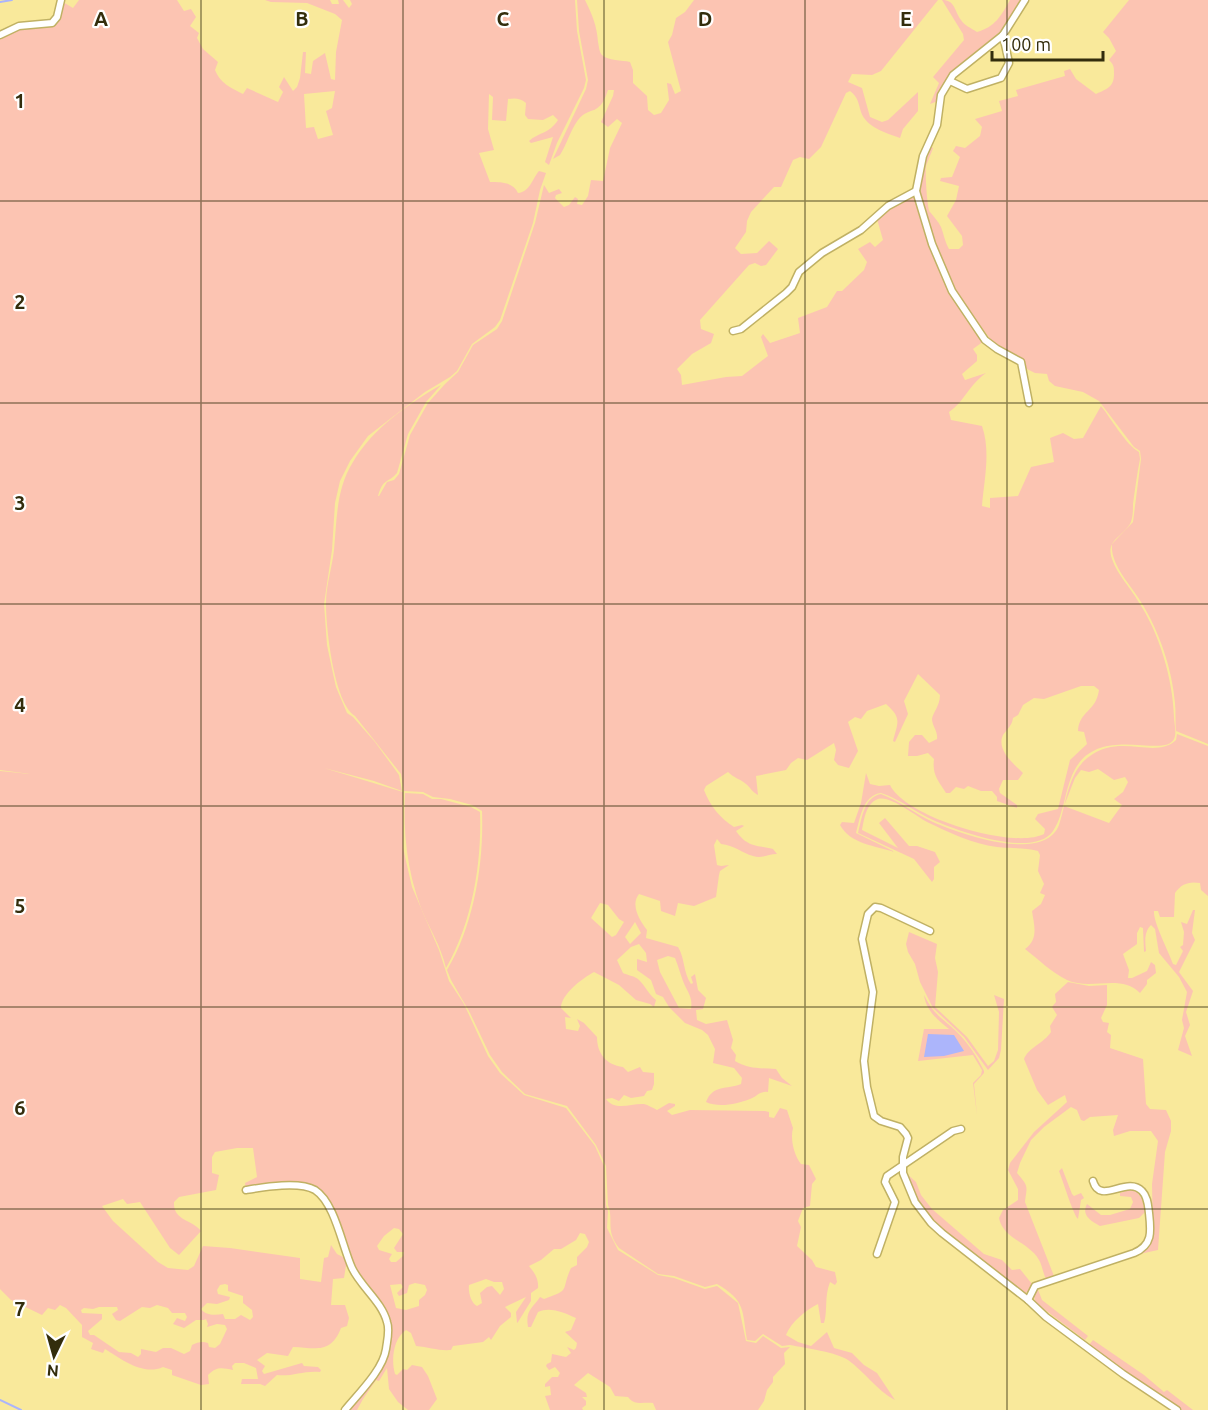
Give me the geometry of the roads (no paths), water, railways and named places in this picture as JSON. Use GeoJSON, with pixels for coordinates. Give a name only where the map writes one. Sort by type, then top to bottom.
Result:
{"type":"FeatureCollection","features":[{"type":"Feature","properties":{"kind":"street"},"geometry":{"type":"LineString","coordinates":[[0,35],[19,26],[52,23],[57,17],[61,0]]}},
{"type":"Feature","properties":{"kind":"street"},"geometry":{"type":"LineString","coordinates":[[1025,0],[1003,35],[961,68],[941,95],[937,125],[923,156],[916,191],[926,218],[930,238],[952,291],[985,340],[1021,362],[1029,404]]}},
{"type":"Feature","properties":{"kind":"street"},"geometry":{"type":"LineString","coordinates":[[950,81],[967,89],[1001,78],[1009,63],[1003,35]]}},
{"type":"Feature","properties":{"kind":"street"},"geometry":{"type":"LineString","coordinates":[[733,331],[741,329],[786,293],[792,287],[799,272],[822,254],[861,230],[888,206],[916,191]]}},
{"type":"Feature","properties":{"kind":"street"},"geometry":{"type":"LineString","coordinates":[[930,931],[875,907],[868,914],[862,939],[873,992],[864,1061],[869,1102],[877,1119],[900,1127],[908,1138],[902,1165],[910,1192],[931,1223],[1046,1317],[1123,1374],[1177,1410]]}},
{"type":"Feature","properties":{"kind":"street"},"geometry":{"type":"LineString","coordinates":[[877,1254],[895,1202],[885,1182],[887,1176],[953,1131],[961,1129]]}},
{"type":"Feature","properties":{"kind":"street"},"geometry":{"type":"LineString","coordinates":[[1028,1300],[1035,1286],[1134,1253],[1148,1243],[1151,1231],[1147,1200],[1142,1191],[1133,1186],[1126,1186],[1099,1192],[1093,1181]]}},
{"type":"Feature","properties":{"kind":"street"},"geometry":{"type":"LineString","coordinates":[[246,1190],[303,1186],[315,1190],[332,1211],[340,1239],[356,1277],[387,1321],[386,1352],[382,1364],[345,1410]]}},
{"type":"Feature","properties":{"kind":"water"},"geometry":{"type":"Polygon","coordinates":[[[928,1034],[954,1035],[964,1051],[944,1056],[924,1057],[928,1034]]]}},
{"type":"Feature","properties":{"kind":"waterway"},"geometry":{"type":"LineString","coordinates":[[0,2],[12,0]]}},
{"type":"Feature","properties":{"kind":"waterway"},"geometry":{"type":"LineString","coordinates":[[0,1400],[21,1410]]}}]}
